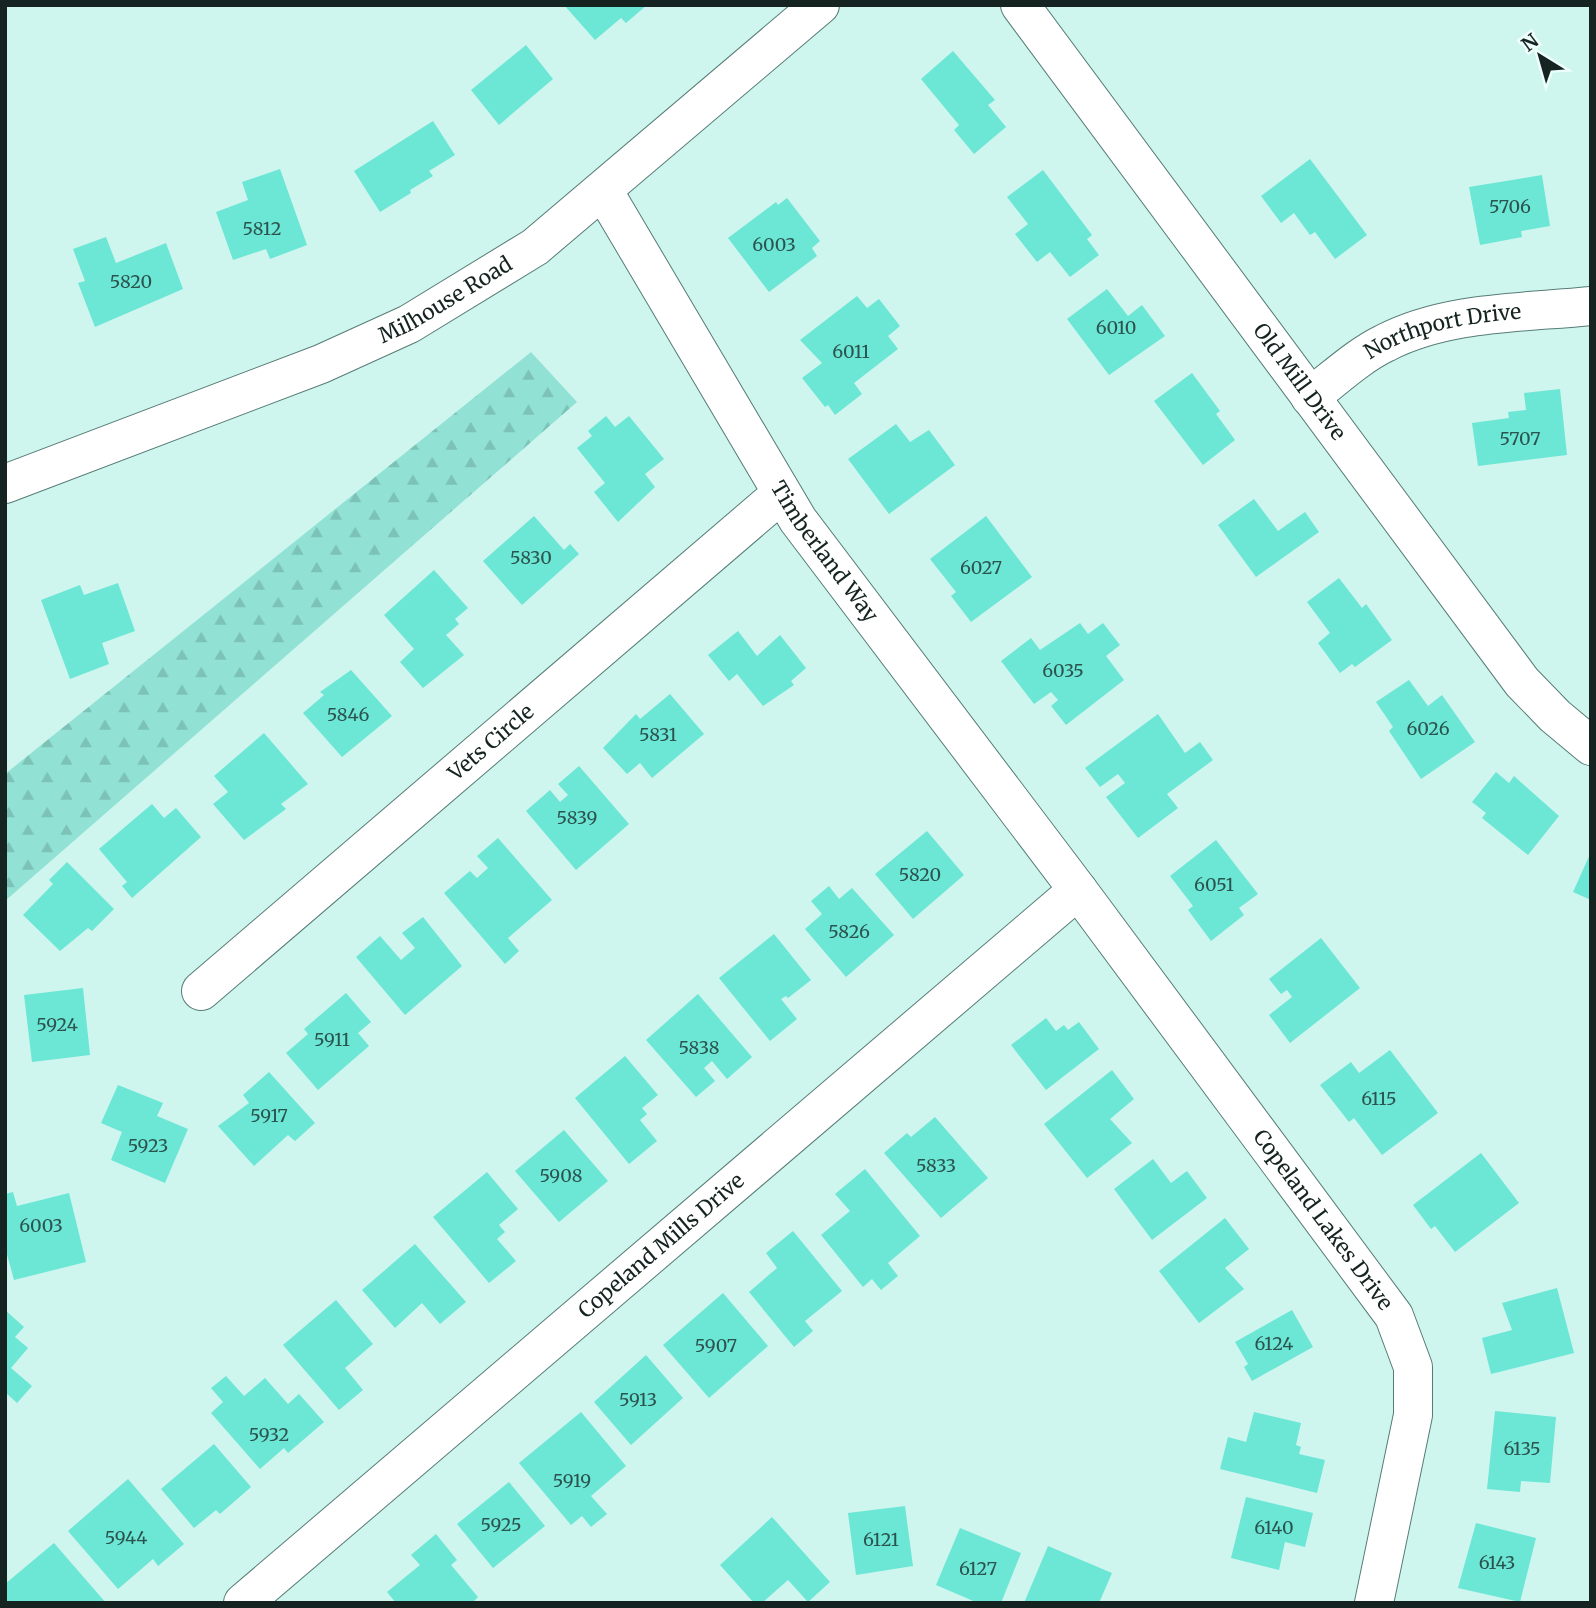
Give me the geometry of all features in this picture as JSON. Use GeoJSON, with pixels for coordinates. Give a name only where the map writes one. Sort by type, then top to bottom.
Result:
{"type":"FeatureCollection","features":[{"type":"Feature","properties":{"kind":"street","name":"Milhouse Road"},"geometry":{"type":"LineString","coordinates":[[5,484],[321,364],[410,324],[535,247],[604,192],[820,5]]}},
{"type":"Feature","properties":{"kind":"street","name":"Old Mill Drive"},"geometry":{"type":"LineString","coordinates":[[1020,5],[1522,682],[1555,716],[1591,746]]}},
{"type":"Feature","properties":{"kind":"street","name":"Timberland Way"},"geometry":{"type":"LineString","coordinates":[[604,192],[781,494],[1078,890]]}},
{"type":"Feature","properties":{"kind":"street","name":"Northport Drive"},"geometry":{"type":"LineString","coordinates":[[1310,397],[1383,344],[1423,327],[1454,319],[1591,306]]}},
{"type":"Feature","properties":{"kind":"street","name":"Vets Circle"},"geometry":{"type":"LineString","coordinates":[[201,991],[781,494]]}},
{"type":"Feature","properties":{"kind":"street","name":"Copeland Mills Drive"},"geometry":{"type":"LineString","coordinates":[[243,1603],[1078,890]]}},
{"type":"Feature","properties":{"kind":"street","name":"Copeland Lakes Drive"},"geometry":{"type":"LineString","coordinates":[[1078,890],[1394,1316],[1413,1367],[1413,1415],[1374,1603]]}},
{"type":"Feature","properties":{"kind":"green space"},"geometry":{"type":"Polygon","coordinates":[[[531,352],[577,402],[5,901],[5,774],[531,352]]]}},
{"type":"Feature","properties":{"kind":"building"},"geometry":{"type":"Polygon","coordinates":[[[564,5],[647,5],[626,23],[621,18],[595,40],[564,5]]]}},
{"type":"Feature","properties":{"kind":"building"},"geometry":{"type":"Polygon","coordinates":[[[526,45],[553,79],[499,125],[471,90],[526,45]]]}},
{"type":"Feature","properties":{"kind":"building"},"geometry":{"type":"Polygon","coordinates":[[[953,51],[995,100],[988,105],[1006,127],[974,154],[954,130],[959,125],[921,79],[953,51]]]}},
{"type":"Feature","properties":{"kind":"building"},"geometry":{"type":"Polygon","coordinates":[[[433,121],[455,155],[429,171],[433,176],[410,190],[411,193],[380,212],[354,171],[433,121]]]}},
{"type":"Feature","properties":{"kind":"building"},"geometry":{"type":"Polygon","coordinates":[[[1310,159],[1367,235],[1335,259],[1315,232],[1310,235],[1294,213],[1281,223],[1261,196],[1310,159]]]}},
{"type":"Feature","properties":{"kind":"building"},"geometry":{"type":"Polygon","coordinates":[[[280,169],[307,245],[270,259],[266,249],[233,260],[216,212],[248,200],[242,182],[280,169]]]}},
{"type":"Feature","properties":{"kind":"building"},"geometry":{"type":"Polygon","coordinates":[[[1043,170],[1092,235],[1087,239],[1099,255],[1070,277],[1050,252],[1037,262],[1015,234],[1028,224],[1007,197],[1043,170]]]}},
{"type":"Feature","properties":{"kind":"building"},"geometry":{"type":"Polygon","coordinates":[[[1542,175],[1550,226],[1521,231],[1522,237],[1480,245],[1469,187],[1542,175]]]}},
{"type":"Feature","properties":{"kind":"building"},"geometry":{"type":"Polygon","coordinates":[[[787,198],[820,241],[812,248],[817,256],[769,292],[728,238],[776,202],[778,205],[787,198]]]}},
{"type":"Feature","properties":{"kind":"building"},"geometry":{"type":"Polygon","coordinates":[[[106,237],[116,263],[166,243],[183,289],[95,327],[78,283],[85,281],[73,249],[106,237]]]}},
{"type":"Feature","properties":{"kind":"building"},"geometry":{"type":"Polygon","coordinates":[[[1107,289],[1128,316],[1142,305],[1165,336],[1109,375],[1067,319],[1107,289]]]}},
{"type":"Feature","properties":{"kind":"building"},"geometry":{"type":"Polygon","coordinates":[[[857,296],[867,308],[879,299],[900,326],[888,336],[898,349],[854,383],[862,394],[835,415],[828,405],[825,407],[802,378],[822,363],[800,340],[857,296]]]}},
{"type":"Feature","properties":{"kind":"building"},"geometry":{"type":"Polygon","coordinates":[[[1192,373],[1220,411],[1216,414],[1235,440],[1203,465],[1154,401],[1192,373]]]}},
{"type":"Feature","properties":{"kind":"building"},"geometry":{"type":"Polygon","coordinates":[[[1560,389],[1567,455],[1478,466],[1472,423],[1509,418],[1508,412],[1526,410],[1524,393],[1560,389]]]}},
{"type":"Feature","properties":{"kind":"building"},"geometry":{"type":"Polygon","coordinates":[[[606,416],[615,427],[629,416],[664,459],[645,474],[655,487],[618,522],[594,492],[605,483],[577,448],[592,436],[588,431],[606,416]]]}},
{"type":"Feature","properties":{"kind":"building"},"geometry":{"type":"Polygon","coordinates":[[[896,424],[910,442],[929,430],[955,465],[889,514],[848,459],[896,424]]]}},
{"type":"Feature","properties":{"kind":"building"},"geometry":{"type":"Polygon","coordinates":[[[1254,499],[1278,531],[1305,512],[1319,532],[1256,577],[1218,525],[1254,499]]]}},
{"type":"Feature","properties":{"kind":"building"},"geometry":{"type":"Polygon","coordinates":[[[534,516],[564,550],[570,544],[579,554],[522,605],[483,561],[534,516]]]}},
{"type":"Feature","properties":{"kind":"building"},"geometry":{"type":"Polygon","coordinates":[[[986,516],[1032,577],[971,622],[951,596],[956,592],[930,559],[986,516]]]}},
{"type":"Feature","properties":{"kind":"building"},"geometry":{"type":"Polygon","coordinates":[[[434,570],[468,608],[455,619],[459,624],[446,635],[464,655],[423,688],[400,662],[414,649],[384,615],[434,570]]]}},
{"type":"Feature","properties":{"kind":"building"},"geometry":{"type":"Polygon","coordinates":[[[1339,578],[1362,608],[1366,604],[1392,640],[1355,667],[1352,664],[1340,673],[1318,643],[1330,633],[1307,602],[1339,578]]]}},
{"type":"Feature","properties":{"kind":"building"},"geometry":{"type":"Polygon","coordinates":[[[118,583],[135,631],[102,643],[109,664],[70,679],[41,600],[80,585],[84,595],[118,583]]]}},
{"type":"Feature","properties":{"kind":"building"},"geometry":{"type":"Polygon","coordinates":[[[1080,623],[1088,634],[1103,623],[1120,645],[1106,656],[1124,680],[1066,725],[1051,706],[1058,700],[1051,692],[1034,704],[1001,661],[1031,638],[1040,650],[1080,623]]]}},
{"type":"Feature","properties":{"kind":"building"},"geometry":{"type":"Polygon","coordinates":[[[738,631],[757,656],[780,635],[806,668],[791,681],[794,685],[763,706],[737,674],[729,681],[708,655],[738,631]]]}},
{"type":"Feature","properties":{"kind":"building"},"geometry":{"type":"Polygon","coordinates":[[[351,670],[392,716],[342,757],[303,713],[324,695],[320,692],[351,670]]]}},
{"type":"Feature","properties":{"kind":"building"},"geometry":{"type":"Polygon","coordinates":[[[1409,680],[1428,706],[1442,695],[1475,742],[1421,779],[1389,731],[1393,727],[1376,702],[1409,680]]]}},
{"type":"Feature","properties":{"kind":"building"},"geometry":{"type":"Polygon","coordinates":[[[670,694],[704,734],[652,778],[640,763],[627,774],[603,748],[636,714],[640,719],[670,694]]]}},
{"type":"Feature","properties":{"kind":"building"},"geometry":{"type":"Polygon","coordinates":[[[1158,714],[1185,753],[1200,742],[1213,760],[1167,794],[1178,808],[1138,838],[1106,797],[1125,783],[1118,774],[1100,787],[1085,768],[1158,714]]]}},
{"type":"Feature","properties":{"kind":"building"},"geometry":{"type":"Polygon","coordinates":[[[264,733],[308,784],[281,804],[286,809],[244,840],[213,804],[228,792],[214,776],[264,733]]]}},
{"type":"Feature","properties":{"kind":"building"},"geometry":{"type":"Polygon","coordinates":[[[579,766],[629,824],[576,870],[526,811],[550,790],[560,802],[568,795],[558,784],[579,766]]]}},
{"type":"Feature","properties":{"kind":"building"},"geometry":{"type":"Polygon","coordinates":[[[1496,772],[1509,783],[1514,776],[1559,816],[1528,855],[1482,818],[1486,813],[1472,802],[1496,772]]]}},
{"type":"Feature","properties":{"kind":"building"},"geometry":{"type":"Polygon","coordinates":[[[152,804],[164,818],[176,808],[201,837],[132,898],[122,886],[127,882],[99,849],[152,804]]]}},
{"type":"Feature","properties":{"kind":"building"},"geometry":{"type":"Polygon","coordinates":[[[927,831],[964,875],[913,919],[875,874],[927,831]]]}},
{"type":"Feature","properties":{"kind":"building"},"geometry":{"type":"Polygon","coordinates":[[[498,838],[552,900],[508,938],[519,951],[505,964],[444,893],[470,871],[477,878],[488,868],[477,856],[498,838]]]}},
{"type":"Feature","properties":{"kind":"building"},"geometry":{"type":"Polygon","coordinates":[[[1216,840],[1258,894],[1239,908],[1244,915],[1211,941],[1188,910],[1193,906],[1170,876],[1216,840]]]}},
{"type":"Feature","properties":{"kind":"building"},"geometry":{"type":"Polygon","coordinates":[[[1591,852],[1591,900],[1573,892],[1591,852]]]}},
{"type":"Feature","properties":{"kind":"building"},"geometry":{"type":"Polygon","coordinates":[[[67,862],[114,909],[92,931],[88,928],[60,951],[23,915],[53,884],[49,880],[67,862]]]}},
{"type":"Feature","properties":{"kind":"building"},"geometry":{"type":"Polygon","coordinates":[[[829,886],[839,899],[852,888],[894,935],[846,977],[805,929],[822,914],[811,901],[829,886]]]}},
{"type":"Feature","properties":{"kind":"building"},"geometry":{"type":"Polygon","coordinates":[[[423,917],[462,966],[405,1015],[356,957],[380,936],[401,960],[415,948],[402,933],[423,917]]]}},
{"type":"Feature","properties":{"kind":"building"},"geometry":{"type":"Polygon","coordinates":[[[774,934],[811,980],[788,998],[786,996],[781,999],[797,1019],[770,1041],[719,978],[774,934]]]}},
{"type":"Feature","properties":{"kind":"building"},"geometry":{"type":"Polygon","coordinates":[[[1321,938],[1360,988],[1290,1043],[1269,1015],[1292,997],[1287,990],[1281,994],[1269,979],[1321,938]]]}},
{"type":"Feature","properties":{"kind":"building"},"geometry":{"type":"Polygon","coordinates":[[[83,988],[90,1055],[32,1062],[24,995],[83,988]]]}},
{"type":"Feature","properties":{"kind":"building"},"geometry":{"type":"Polygon","coordinates":[[[346,993],[371,1022],[358,1033],[369,1046],[318,1090],[286,1053],[308,1034],[304,1029],[346,993]]]}},
{"type":"Feature","properties":{"kind":"building"},"geometry":{"type":"Polygon","coordinates":[[[698,994],[752,1057],[727,1079],[712,1061],[704,1068],[715,1081],[696,1097],[646,1040],[698,994]]]}},
{"type":"Feature","properties":{"kind":"building"},"geometry":{"type":"Polygon","coordinates":[[[1046,1018],[1056,1031],[1064,1025],[1068,1030],[1079,1022],[1099,1049],[1046,1090],[1011,1045],[1046,1018]]]}},
{"type":"Feature","properties":{"kind":"building"},"geometry":{"type":"Polygon","coordinates":[[[1390,1050],[1438,1113],[1382,1155],[1354,1118],[1349,1122],[1320,1085],[1351,1062],[1359,1073],[1390,1050]]]}},
{"type":"Feature","properties":{"kind":"building"},"geometry":{"type":"Polygon","coordinates":[[[625,1056],[658,1095],[642,1108],[647,1114],[640,1120],[657,1141],[629,1164],[575,1098],[625,1056]]]}},
{"type":"Feature","properties":{"kind":"building"},"geometry":{"type":"Polygon","coordinates":[[[1112,1070],[1134,1099],[1110,1119],[1132,1143],[1087,1178],[1044,1124],[1112,1070]]]}},
{"type":"Feature","properties":{"kind":"building"},"geometry":{"type":"Polygon","coordinates":[[[269,1072],[315,1123],[295,1141],[288,1135],[254,1166],[218,1126],[249,1103],[243,1095],[269,1072]]]}},
{"type":"Feature","properties":{"kind":"building"},"geometry":{"type":"Polygon","coordinates":[[[118,1085],[163,1103],[157,1116],[188,1129],[165,1183],[111,1160],[122,1132],[101,1123],[118,1085]]]}},
{"type":"Feature","properties":{"kind":"building"},"geometry":{"type":"Polygon","coordinates":[[[935,1117],[988,1178],[941,1218],[884,1153],[907,1133],[911,1137],[935,1117]]]}},
{"type":"Feature","properties":{"kind":"building"},"geometry":{"type":"Polygon","coordinates":[[[564,1130],[608,1181],[559,1222],[515,1171],[564,1130]]]}},
{"type":"Feature","properties":{"kind":"building"},"geometry":{"type":"Polygon","coordinates":[[[1481,1153],[1519,1203],[1455,1252],[1435,1226],[1431,1229],[1413,1205],[1481,1153]]]}},
{"type":"Feature","properties":{"kind":"building"},"geometry":{"type":"Polygon","coordinates":[[[1153,1159],[1171,1183],[1187,1171],[1207,1198],[1152,1240],[1114,1189],[1153,1159]]]}},
{"type":"Feature","properties":{"kind":"building"},"geometry":{"type":"Polygon","coordinates":[[[865,1169],[920,1236],[888,1263],[898,1276],[881,1290],[872,1279],[863,1287],[821,1235],[850,1211],[835,1194],[865,1169]]]}},
{"type":"Feature","properties":{"kind":"building"},"geometry":{"type":"Polygon","coordinates":[[[487,1172],[518,1209],[499,1225],[505,1232],[497,1239],[516,1261],[489,1283],[433,1217],[487,1172]]]}},
{"type":"Feature","properties":{"kind":"building"},"geometry":{"type":"Polygon","coordinates":[[[13,1192],[17,1206],[69,1193],[86,1262],[14,1280],[5,1247],[5,1194],[13,1192]]]}},
{"type":"Feature","properties":{"kind":"building"},"geometry":{"type":"Polygon","coordinates":[[[1225,1218],[1249,1249],[1225,1268],[1244,1289],[1199,1323],[1159,1271],[1225,1218]]]}},
{"type":"Feature","properties":{"kind":"building"},"geometry":{"type":"Polygon","coordinates":[[[793,1231],[842,1291],[805,1321],[813,1331],[794,1347],[749,1292],[777,1268],[766,1253],[793,1231]]]}},
{"type":"Feature","properties":{"kind":"building"},"geometry":{"type":"Polygon","coordinates":[[[415,1244],[466,1302],[440,1324],[422,1303],[395,1328],[362,1290],[415,1244]]]}},
{"type":"Feature","properties":{"kind":"building"},"geometry":{"type":"Polygon","coordinates":[[[1557,1288],[1574,1353],[1491,1374],[1482,1338],[1512,1330],[1502,1303],[1557,1288]]]}},
{"type":"Feature","properties":{"kind":"building"},"geometry":{"type":"Polygon","coordinates":[[[723,1293],[768,1346],[709,1398],[663,1345],[723,1293]]]}},
{"type":"Feature","properties":{"kind":"building"},"geometry":{"type":"Polygon","coordinates":[[[336,1300],[373,1344],[345,1368],[363,1390],[339,1410],[283,1345],[336,1300]]]}},
{"type":"Feature","properties":{"kind":"building"},"geometry":{"type":"Polygon","coordinates":[[[5,1310],[24,1327],[15,1337],[28,1348],[11,1368],[32,1386],[17,1403],[5,1392],[5,1310]]]}},
{"type":"Feature","properties":{"kind":"building"},"geometry":{"type":"Polygon","coordinates":[[[1292,1310],[1313,1347],[1252,1381],[1244,1367],[1248,1364],[1235,1342],[1292,1310]]]}},
{"type":"Feature","properties":{"kind":"building"},"geometry":{"type":"Polygon","coordinates":[[[646,1355],[683,1398],[631,1445],[594,1402],[646,1355]]]}},
{"type":"Feature","properties":{"kind":"building"},"geometry":{"type":"Polygon","coordinates":[[[226,1376],[244,1396],[265,1378],[288,1404],[299,1394],[324,1422],[288,1453],[284,1448],[260,1469],[211,1413],[223,1402],[211,1388],[226,1376]]]}},
{"type":"Feature","properties":{"kind":"building"},"geometry":{"type":"Polygon","coordinates":[[[1495,1411],[1556,1417],[1550,1483],[1521,1481],[1520,1492],[1487,1489],[1495,1411]]]}},
{"type":"Feature","properties":{"kind":"building"},"geometry":{"type":"Polygon","coordinates":[[[581,1412],[626,1466],[591,1496],[607,1514],[591,1527],[582,1516],[571,1525],[519,1463],[581,1412]]]}},
{"type":"Feature","properties":{"kind":"building"},"geometry":{"type":"Polygon","coordinates":[[[1254,1412],[1301,1423],[1296,1445],[1301,1447],[1299,1454],[1325,1460],[1317,1493],[1220,1469],[1228,1437],[1246,1442],[1254,1412]]]}},
{"type":"Feature","properties":{"kind":"building"},"geometry":{"type":"Polygon","coordinates":[[[214,1444],[251,1487],[220,1514],[216,1510],[194,1528],[161,1489],[214,1444]]]}},
{"type":"Feature","properties":{"kind":"building"},"geometry":{"type":"Polygon","coordinates":[[[128,1479],[184,1544],[158,1566],[153,1559],[118,1589],[68,1531],[128,1479]]]}},
{"type":"Feature","properties":{"kind":"building"},"geometry":{"type":"Polygon","coordinates":[[[509,1482],[545,1526],[493,1568],[457,1524],[509,1482]]]}},
{"type":"Feature","properties":{"kind":"building"},"geometry":{"type":"Polygon","coordinates":[[[1246,1497],[1313,1513],[1305,1547],[1285,1542],[1279,1570],[1231,1558],[1246,1497]]]}},
{"type":"Feature","properties":{"kind":"building"},"geometry":{"type":"Polygon","coordinates":[[[905,1506],[913,1566],[856,1575],[848,1513],[905,1506]]]}},
{"type":"Feature","properties":{"kind":"building"},"geometry":{"type":"Polygon","coordinates":[[[772,1517],[830,1582],[808,1602],[788,1580],[762,1603],[754,1603],[720,1565],[772,1517]]]}},
{"type":"Feature","properties":{"kind":"building"},"geometry":{"type":"Polygon","coordinates":[[[1476,1523],[1536,1538],[1520,1602],[1458,1588],[1476,1523]]]}},
{"type":"Feature","properties":{"kind":"building"},"geometry":{"type":"Polygon","coordinates":[[[960,1528],[1021,1553],[1001,1603],[978,1603],[936,1585],[960,1528]]]}},
{"type":"Feature","properties":{"kind":"building"},"geometry":{"type":"Polygon","coordinates":[[[436,1534],[457,1560],[451,1565],[478,1597],[472,1603],[396,1603],[387,1592],[420,1565],[411,1555],[436,1534]]]}},
{"type":"Feature","properties":{"kind":"building"},"geometry":{"type":"Polygon","coordinates":[[[54,1543],[106,1603],[5,1603],[5,1584],[54,1543]]]}},
{"type":"Feature","properties":{"kind":"building"},"geometry":{"type":"Polygon","coordinates":[[[1048,1546],[1112,1573],[1099,1603],[1024,1603],[1048,1546]]]}}]}
